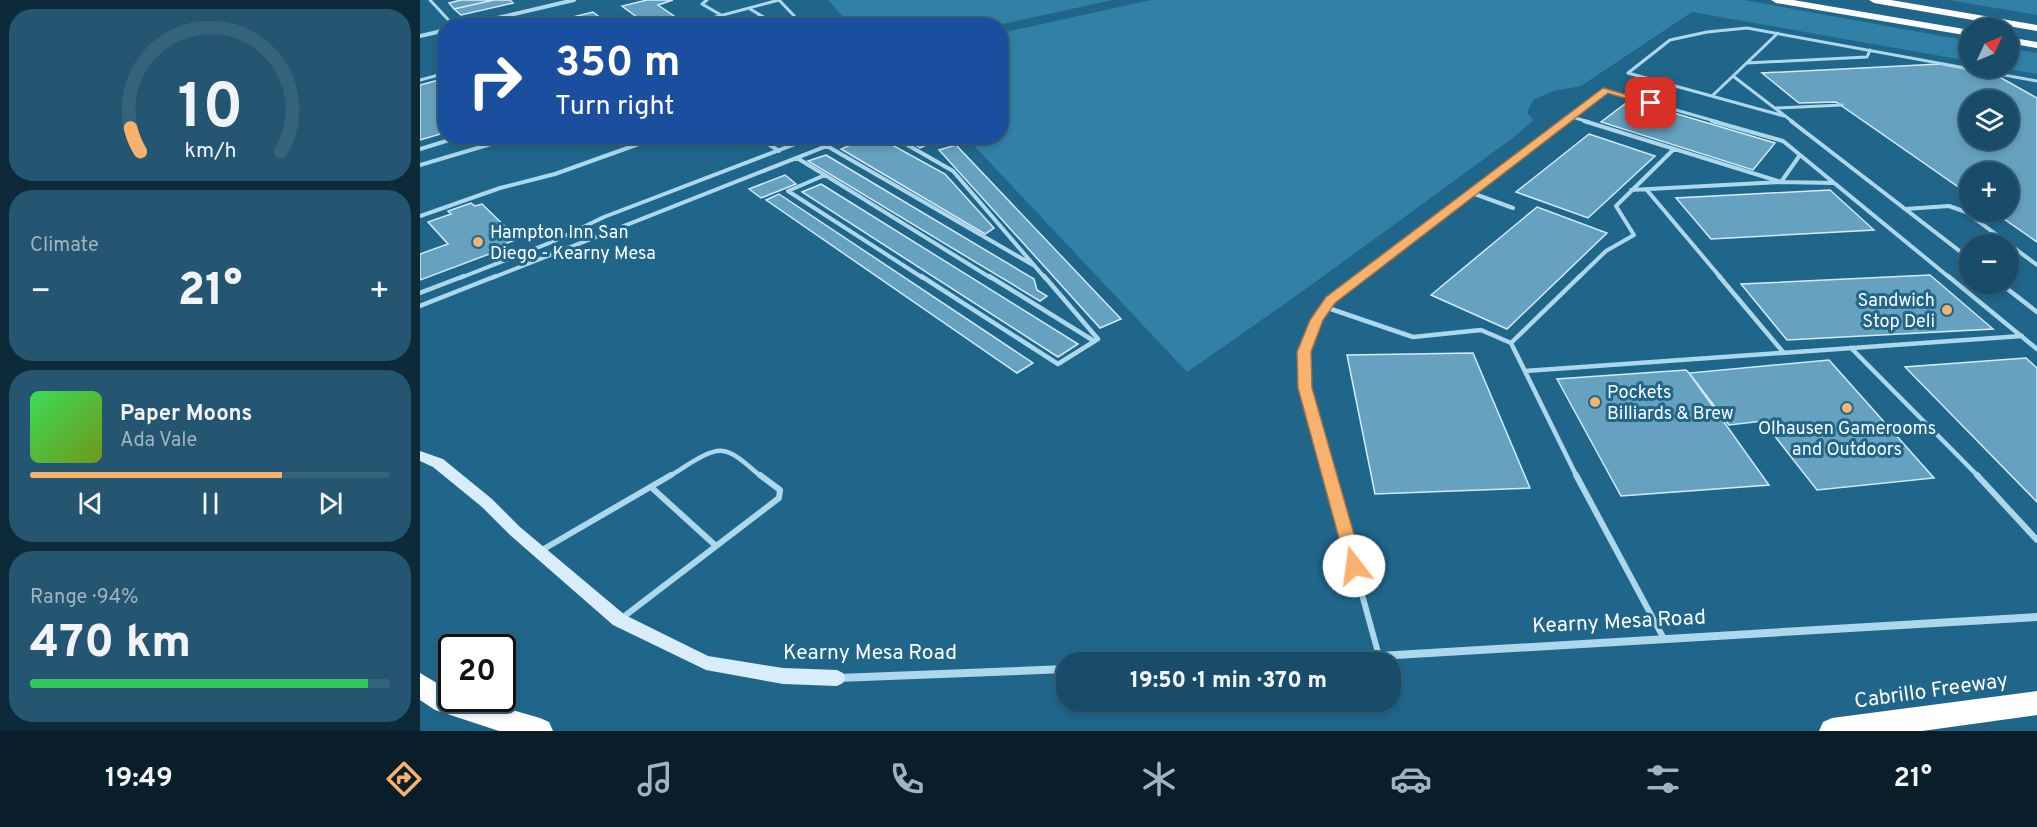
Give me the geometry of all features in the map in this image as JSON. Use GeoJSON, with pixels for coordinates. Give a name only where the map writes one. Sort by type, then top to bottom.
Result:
{"type":"FeatureCollection","features":[{"type":"Feature","properties":{"kind":"highway"},"geometry":{"type":"LineString","coordinates":[[1776,0],[1959,31]]}},
{"type":"Feature","properties":{"kind":"highway"},"geometry":{"type":"LineString","coordinates":[[1874,0],[2037,28]]}},
{"type":"Feature","properties":{"kind":"highway"},"geometry":{"type":"LineString","coordinates":[[2019,42],[2037,45]]}},
{"type":"Feature","properties":{"kind":"highway"},"geometry":{"type":"LineString","coordinates":[[420,685],[444,702],[540,731]]}},
{"type":"Feature","properties":{"kind":"highway","name":"Cabrillo Freeway"},"geometry":{"type":"LineString","coordinates":[[1832,731],[2037,703]]}},
{"type":"Feature","properties":{"kind":"street"},"geometry":{"type":"LineString","coordinates":[[497,18],[574,0]]}},
{"type":"Feature","properties":{"kind":"street"},"geometry":{"type":"LineString","coordinates":[[420,36],[438,31]]}},
{"type":"Feature","properties":{"kind":"street","name":"Kearny Mesa Road"},"geometry":{"type":"LineString","coordinates":[[420,456],[438,463],[487,502],[539,552],[619,621],[706,663],[783,676],[837,678],[1056,669]]}},
{"type":"Feature","properties":{"kind":"street","name":"Kearny Mesa Road"},"geometry":{"type":"LineString","coordinates":[[1401,655],[2037,617]]}},
{"type":"Feature","properties":{"kind":"lane"},"geometry":{"type":"LineString","coordinates":[[430,0],[447,18]]}},
{"type":"Feature","properties":{"kind":"lane"},"geometry":{"type":"LineString","coordinates":[[707,0],[702,4],[720,15]]}},
{"type":"Feature","properties":{"kind":"lane"},"geometry":{"type":"LineString","coordinates":[[710,18],[779,0],[796,18]]}},
{"type":"Feature","properties":{"kind":"lane"},"geometry":{"type":"LineString","coordinates":[[749,8],[765,18]]}},
{"type":"Feature","properties":{"kind":"lane"},"geometry":{"type":"LineString","coordinates":[[755,18],[762,16]]}},
{"type":"Feature","properties":{"kind":"lane"},"geometry":{"type":"LineString","coordinates":[[1786,117],[1628,73],[1670,40],[1707,32],[1747,28],[2037,81]]}},
{"type":"Feature","properties":{"kind":"lane"},"geometry":{"type":"LineString","coordinates":[[1712,96],[1778,33]]}},
{"type":"Feature","properties":{"kind":"lane"},"geometry":{"type":"LineString","coordinates":[[1747,63],[1867,57],[1870,50]]}},
{"type":"Feature","properties":{"kind":"lane"},"geometry":{"type":"LineString","coordinates":[[420,80],[438,76]]}},
{"type":"Feature","properties":{"kind":"lane"},"geometry":{"type":"LineString","coordinates":[[1733,76],[1959,251]]}},
{"type":"Feature","properties":{"kind":"lane"},"geometry":{"type":"LineString","coordinates":[[1378,652],[1305,388],[1304,352],[1317,320],[1330,300],[1606,90],[1783,141],[2037,349]]}},
{"type":"Feature","properties":{"kind":"lane"},"geometry":{"type":"LineString","coordinates":[[1775,108],[1842,105]]}},
{"type":"Feature","properties":{"kind":"lane"},"geometry":{"type":"LineString","coordinates":[[1572,117],[1781,182]]}},
{"type":"Feature","properties":{"kind":"lane"},"geometry":{"type":"LineString","coordinates":[[420,149],[438,143]]}},
{"type":"Feature","properties":{"kind":"lane"},"geometry":{"type":"LineString","coordinates":[[420,165],[491,144]]}},
{"type":"Feature","properties":{"kind":"lane"},"geometry":{"type":"LineString","coordinates":[[420,216],[500,188],[555,174],[639,144]]}},
{"type":"Feature","properties":{"kind":"lane"},"geometry":{"type":"LineString","coordinates":[[768,144],[779,151]]}},
{"type":"Feature","properties":{"kind":"lane"},"geometry":{"type":"LineString","coordinates":[[420,292],[552,242],[604,217],[796,144]]}},
{"type":"Feature","properties":{"kind":"lane"},"geometry":{"type":"LineString","coordinates":[[420,306],[833,144]]}},
{"type":"Feature","properties":{"kind":"lane"},"geometry":{"type":"LineString","coordinates":[[825,175],[788,191],[1058,364],[1098,339],[953,171],[906,144]]}},
{"type":"Feature","properties":{"kind":"lane"},"geometry":{"type":"LineString","coordinates":[[828,146],[1037,268]]}},
{"type":"Feature","properties":{"kind":"lane"},"geometry":{"type":"LineString","coordinates":[[1511,343],[1606,251],[1634,235],[1616,207],[1630,190],[1674,149]]}},
{"type":"Feature","properties":{"kind":"lane"},"geometry":{"type":"LineString","coordinates":[[1781,182],[1800,155]]}},
{"type":"Feature","properties":{"kind":"lane"},"geometry":{"type":"LineString","coordinates":[[797,158],[1094,341]]}},
{"type":"Feature","properties":{"kind":"lane"},"geometry":{"type":"LineString","coordinates":[[1630,190],[1781,182],[1834,183]]}},
{"type":"Feature","properties":{"kind":"lane"},"geometry":{"type":"LineString","coordinates":[[1646,189],[1784,353]]}},
{"type":"Feature","properties":{"kind":"lane"},"geometry":{"type":"LineString","coordinates":[[1472,193],[1513,208]]}},
{"type":"Feature","properties":{"kind":"lane"},"geometry":{"type":"LineString","coordinates":[[1905,209],[1949,206],[1966,212],[2037,265]]}},
{"type":"Feature","properties":{"kind":"lane"},"geometry":{"type":"LineString","coordinates":[[2014,294],[2037,312]]}},
{"type":"Feature","properties":{"kind":"lane"},"geometry":{"type":"LineString","coordinates":[[1325,307],[1413,338],[1481,330],[1511,343],[1594,511],[1664,639]]}},
{"type":"Feature","properties":{"kind":"lane"},"geometry":{"type":"LineString","coordinates":[[1525,371],[2022,336]]}},
{"type":"Feature","properties":{"kind":"lane"},"geometry":{"type":"LineString","coordinates":[[1851,348],[1998,497],[2037,540]]}},
{"type":"Feature","properties":{"kind":"lane"},"geometry":{"type":"LineString","coordinates":[[539,552],[711,452],[721,450],[730,453],[780,490],[779,498],[774,503],[619,621]]}},
{"type":"Feature","properties":{"kind":"lane"},"geometry":{"type":"LineString","coordinates":[[651,487],[717,546]]}},
{"type":"Feature","properties":{"kind":"shaded area"},"geometry":{"type":"Polygon","coordinates":[[[828,0],[1113,0],[1008,23],[1008,18],[844,18],[828,0]]]}},
{"type":"Feature","properties":{"kind":"shaded area"},"geometry":{"type":"Polygon","coordinates":[[[1151,0],[1744,0],[1959,39],[1959,59],[1692,12],[1581,86],[1553,91],[1533,100],[1527,113],[1534,120],[1514,137],[1187,372],[973,144],[1008,144],[1008,31],[1151,0]]]}},
{"type":"Feature","properties":{"kind":"shaded area"},"geometry":{"type":"Polygon","coordinates":[[[1949,0],[2037,0],[2037,15],[1949,0]]]}},
{"type":"Feature","properties":{"kind":"shaded area"},"geometry":{"type":"Polygon","coordinates":[[[2019,50],[2037,53],[2037,74],[2019,71],[2019,50]]]}},
{"type":"Feature","properties":{"kind":"building"},"geometry":{"type":"Polygon","coordinates":[[[461,0],[494,0],[454,9],[449,3],[461,0]]]}},
{"type":"Feature","properties":{"kind":"building"},"geometry":{"type":"Polygon","coordinates":[[[494,0],[510,0],[513,3],[461,15],[454,9],[494,0]]]}},
{"type":"Feature","properties":{"kind":"building"},"geometry":{"type":"Polygon","coordinates":[[[647,0],[673,0],[658,5],[677,18],[638,18],[622,6],[647,0]]]}},
{"type":"Feature","properties":{"kind":"building"},"geometry":{"type":"Polygon","coordinates":[[[593,12],[601,18],[569,18],[593,12]]]}},
{"type":"Feature","properties":{"kind":"building"},"geometry":{"type":"Polygon","coordinates":[[[1940,64],[1959,68],[1959,78],[2001,78],[2037,98],[2037,242],[2008,222],[2019,222],[2019,162],[1959,162],[1959,187],[1836,102],[1799,103],[1762,73],[1940,64]]]}},
{"type":"Feature","properties":{"kind":"building"},"geometry":{"type":"Polygon","coordinates":[[[438,80],[438,135],[420,140],[420,85],[438,80]]]}},
{"type":"Feature","properties":{"kind":"building"},"geometry":{"type":"Polygon","coordinates":[[[1630,100],[1775,143],[1753,170],[1601,122],[1630,100]]]}},
{"type":"Feature","properties":{"kind":"building"},"geometry":{"type":"Polygon","coordinates":[[[1589,134],[1655,156],[1588,218],[1516,192],[1589,134]]]}},
{"type":"Feature","properties":{"kind":"building"},"geometry":{"type":"Polygon","coordinates":[[[853,144],[891,144],[945,174],[994,228],[985,234],[841,149],[853,144]]]}},
{"type":"Feature","properties":{"kind":"building"},"geometry":{"type":"Polygon","coordinates":[[[914,144],[928,144],[920,148],[914,144]]]}},
{"type":"Feature","properties":{"kind":"building"},"geometry":{"type":"Polygon","coordinates":[[[956,145],[1121,319],[1100,328],[939,150],[956,145]]]}},
{"type":"Feature","properties":{"kind":"building"},"geometry":{"type":"Polygon","coordinates":[[[826,155],[1034,279],[1037,290],[1047,296],[1040,301],[808,161],[826,155]]]}},
{"type":"Feature","properties":{"kind":"building"},"geometry":{"type":"Polygon","coordinates":[[[785,175],[796,184],[761,198],[749,189],[785,175]]]}},
{"type":"Feature","properties":{"kind":"building"},"geometry":{"type":"Polygon","coordinates":[[[821,184],[1078,344],[1058,357],[802,192],[821,184]]]}},
{"type":"Feature","properties":{"kind":"building"},"geometry":{"type":"Polygon","coordinates":[[[1830,190],[1874,230],[1711,239],[1676,198],[1830,190]]]}},
{"type":"Feature","properties":{"kind":"building"},"geometry":{"type":"Polygon","coordinates":[[[779,194],[1033,363],[1017,373],[766,200],[779,194]]]}},
{"type":"Feature","properties":{"kind":"building","name":"Hampton Inn San Diego - Kearny Mesa"},"geometry":{"type":"Polygon","coordinates":[[[471,203],[475,206],[482,204],[518,239],[489,250],[492,253],[420,280],[420,254],[448,244],[428,222],[451,214],[448,211],[471,203]]]}},
{"type":"Feature","properties":{"kind":"building"},"geometry":{"type":"Polygon","coordinates":[[[1537,207],[1607,233],[1507,329],[1431,295],[1537,207]]]}},
{"type":"Feature","properties":{"kind":"building"},"geometry":{"type":"Polygon","coordinates":[[[1930,275],[1993,329],[1787,340],[1741,284],[1930,275]]]}},
{"type":"Feature","properties":{"kind":"building"},"geometry":{"type":"Polygon","coordinates":[[[1473,353],[1530,488],[1375,494],[1347,355],[1473,353]]]}},
{"type":"Feature","properties":{"kind":"building"},"geometry":{"type":"Polygon","coordinates":[[[2026,358],[2037,368],[2037,502],[1905,367],[2026,358]]]}},
{"type":"Feature","properties":{"kind":"building"},"geometry":{"type":"Polygon","coordinates":[[[1829,360],[1934,478],[1817,490],[1763,421],[1729,425],[1689,373],[1829,360]]]}},
{"type":"Feature","properties":{"kind":"building"},"geometry":{"type":"Polygon","coordinates":[[[1686,370],[1769,485],[1621,496],[1557,379],[1686,370]]]}},
{"type":"Feature","properties":{"kind":"place","name":"Hampton Inn San Diego - Kearny Mesa"},"geometry":{"type":"Point","coordinates":[478,242]}},
{"type":"Feature","properties":{"kind":"place","name":"Sandwich Stop Deli"},"geometry":{"type":"Point","coordinates":[1947,310]}},
{"type":"Feature","properties":{"kind":"place","name":"Pockets Billiards & Brew"},"geometry":{"type":"Point","coordinates":[1595,402]}},
{"type":"Feature","properties":{"kind":"place","name":"Olhausen Gamerooms and Outdoors"},"geometry":{"type":"Point","coordinates":[1847,408]}},
{"type":"Feature","properties":{"kind":"route"},"geometry":{"type":"LineString","coordinates":[[1354,566],[1305,388],[1304,352],[1317,320],[1330,300],[1606,90],[1651,103]]}}]}
